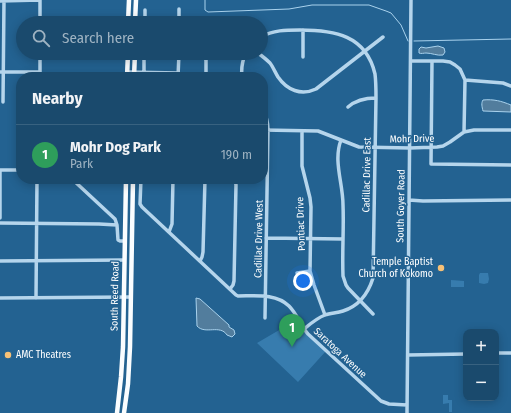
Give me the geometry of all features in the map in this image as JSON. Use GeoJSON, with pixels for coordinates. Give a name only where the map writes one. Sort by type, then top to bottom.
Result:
{"type":"FeatureCollection","features":[{"type":"Feature","properties":{"kind":"main road"},"geometry":{"type":"LineString","coordinates":[[128,16],[129,0]]}},
{"type":"Feature","properties":{"kind":"main road"},"geometry":{"type":"LineString","coordinates":[[135,16],[136,0]]}},
{"type":"Feature","properties":{"kind":"main road"},"geometry":{"type":"LineString","coordinates":[[127,72],[128,60]]}},
{"type":"Feature","properties":{"kind":"main road"},"geometry":{"type":"LineString","coordinates":[[134,72],[135,60]]}},
{"type":"Feature","properties":{"kind":"main road","name":"South Reed Road"},"geometry":{"type":"LineString","coordinates":[[117,413],[121,378],[126,184]]}},
{"type":"Feature","properties":{"kind":"main road","name":"South Reed Road"},"geometry":{"type":"LineString","coordinates":[[124,413],[128,384],[130,347],[132,184]]}},
{"type":"Feature","properties":{"kind":"street"},"geometry":{"type":"LineString","coordinates":[[3,102],[3,1],[40,0],[40,16]]}},
{"type":"Feature","properties":{"kind":"street","name":"South Goyer Road"},"geometry":{"type":"LineString","coordinates":[[407,413],[411,0]]}},
{"type":"Feature","properties":{"kind":"street"},"geometry":{"type":"LineString","coordinates":[[179,9],[179,16]]}},
{"type":"Feature","properties":{"kind":"street"},"geometry":{"type":"LineString","coordinates":[[145,10],[145,16]]}},
{"type":"Feature","properties":{"kind":"street"},"geometry":{"type":"LineString","coordinates":[[268,34],[282,30],[304,30],[303,57]]}},
{"type":"Feature","properties":{"kind":"street","name":"Cadillac Drive East"},"geometry":{"type":"LineString","coordinates":[[304,30],[331,32],[350,39],[364,51],[372,65],[376,82],[374,274],[371,286],[361,301],[352,307],[344,311],[325,315],[304,329]]}},
{"type":"Feature","properties":{"kind":"street"},"geometry":{"type":"LineString","coordinates":[[266,60],[284,85],[296,91],[312,91],[383,37]]}},
{"type":"Feature","properties":{"kind":"street"},"geometry":{"type":"LineString","coordinates":[[2,72],[40,72],[40,60]]}},
{"type":"Feature","properties":{"kind":"street"},"geometry":{"type":"LineString","coordinates":[[144,60],[144,72]]}},
{"type":"Feature","properties":{"kind":"street"},"geometry":{"type":"LineString","coordinates":[[178,72],[179,60]]}},
{"type":"Feature","properties":{"kind":"street"},"geometry":{"type":"LineString","coordinates":[[206,60],[206,72]]}},
{"type":"Feature","properties":{"kind":"street"},"geometry":{"type":"LineString","coordinates":[[242,72],[244,60]]}},
{"type":"Feature","properties":{"kind":"street"},"geometry":{"type":"LineString","coordinates":[[411,61],[450,62],[460,69],[465,80],[464,132]]}},
{"type":"Feature","properties":{"kind":"street"},"geometry":{"type":"LineString","coordinates":[[432,61],[430,164],[511,165]]}},
{"type":"Feature","properties":{"kind":"street"},"geometry":{"type":"LineString","coordinates":[[465,80],[503,83],[511,86]]}},
{"type":"Feature","properties":{"kind":"street"},"geometry":{"type":"LineString","coordinates":[[348,107],[360,100],[376,98]]}},
{"type":"Feature","properties":{"kind":"street","name":"Cadillac Drive West"},"geometry":{"type":"LineString","coordinates":[[268,122],[268,130]]}},
{"type":"Feature","properties":{"kind":"street","name":"Mohr Drive"},"geometry":{"type":"LineString","coordinates":[[268,130],[318,131],[359,147],[410,148],[443,146],[464,132],[474,130],[511,130]]}},
{"type":"Feature","properties":{"kind":"street","name":"Pontiac Drive"},"geometry":{"type":"LineString","coordinates":[[302,131],[302,166],[311,207],[310,271],[325,315]]}},
{"type":"Feature","properties":{"kind":"street"},"geometry":{"type":"LineString","coordinates":[[341,140],[339,148],[339,172],[343,203],[342,270],[344,280],[348,288],[373,314]]}},
{"type":"Feature","properties":{"kind":"street"},"geometry":{"type":"LineString","coordinates":[[0,218],[0,170],[16,170]]}},
{"type":"Feature","properties":{"kind":"street"},"geometry":{"type":"LineString","coordinates":[[36,298],[37,184]]}},
{"type":"Feature","properties":{"kind":"street"},"geometry":{"type":"LineString","coordinates":[[77,184],[114,219],[117,225],[118,240],[124,241]]}},
{"type":"Feature","properties":{"kind":"street"},"geometry":{"type":"LineString","coordinates":[[132,189],[141,189],[141,184]]}},
{"type":"Feature","properties":{"kind":"street"},"geometry":{"type":"LineString","coordinates":[[169,232],[172,224],[173,184]]}},
{"type":"Feature","properties":{"kind":"street"},"geometry":{"type":"LineString","coordinates":[[200,260],[203,252],[205,184]]}},
{"type":"Feature","properties":{"kind":"street"},"geometry":{"type":"LineString","coordinates":[[230,289],[234,281],[236,184]]}},
{"type":"Feature","properties":{"kind":"street","name":"Cadillac Drive West"},"geometry":{"type":"LineString","coordinates":[[266,318],[267,184]]}},
{"type":"Feature","properties":{"kind":"street","name":"Saratoga Avenue"},"geometry":{"type":"LineString","coordinates":[[141,189],[140,204],[142,207],[236,295],[266,296],[279,300],[288,306],[304,329],[381,401],[389,404],[407,405]]}},
{"type":"Feature","properties":{"kind":"street"},"geometry":{"type":"LineString","coordinates":[[409,200],[511,200]]}},
{"type":"Feature","properties":{"kind":"street"},"geometry":{"type":"LineString","coordinates":[[0,223],[117,225]]}},
{"type":"Feature","properties":{"kind":"street"},"geometry":{"type":"LineString","coordinates":[[266,238],[343,239]]}},
{"type":"Feature","properties":{"kind":"street"},"geometry":{"type":"LineString","coordinates":[[0,261],[124,260]]}},
{"type":"Feature","properties":{"kind":"street"},"geometry":{"type":"LineString","coordinates":[[297,273],[310,271]]}},
{"type":"Feature","properties":{"kind":"street"},"geometry":{"type":"LineString","coordinates":[[0,298],[130,298]]}},
{"type":"Feature","properties":{"kind":"street"},"geometry":{"type":"LineString","coordinates":[[499,353],[511,353]]}},
{"type":"Feature","properties":{"kind":"street"},"geometry":{"type":"LineString","coordinates":[[408,355],[463,354]]}},
{"type":"Feature","properties":{"kind":"shaded area"},"geometry":{"type":"Polygon","coordinates":[[[438,46],[444,48],[445,52],[443,55],[419,53],[419,49],[421,47],[426,48],[438,46]]]}},
{"type":"Feature","properties":{"kind":"shaded area"},"geometry":{"type":"Polygon","coordinates":[[[483,100],[504,102],[511,105],[511,112],[483,111],[483,100]]]}},
{"type":"Feature","properties":{"kind":"shaded area"},"geometry":{"type":"Polygon","coordinates":[[[480,273],[488,273],[488,283],[479,283],[480,273]]]}},
{"type":"Feature","properties":{"kind":"shaded area"},"geometry":{"type":"Polygon","coordinates":[[[451,280],[464,281],[464,287],[451,287],[451,280]]]}},
{"type":"Feature","properties":{"kind":"shaded area"},"geometry":{"type":"Polygon","coordinates":[[[196,298],[200,299],[234,330],[235,334],[232,337],[220,330],[204,330],[197,326],[196,298]]]}},
{"type":"Feature","properties":{"kind":"shaded area"},"geometry":{"type":"Polygon","coordinates":[[[298,319],[304,329],[326,351],[298,382],[257,343],[298,319]]]}},
{"type":"Feature","properties":{"kind":"shaded area"},"geometry":{"type":"Polygon","coordinates":[[[443,395],[448,395],[448,400],[452,400],[452,412],[449,412],[449,403],[443,404],[443,395]]]}},
{"type":"Feature","properties":{"kind":"waterway"},"geometry":{"type":"LineString","coordinates":[[205,0],[205,10],[208,12],[289,9],[312,5],[369,5],[391,13],[401,25],[408,41]]}},
{"type":"Feature","properties":{"kind":"waterway"},"geometry":{"type":"LineString","coordinates":[[414,41],[511,39]]}},
{"type":"Feature","properties":{"kind":"place","name":"Temple Baptist Church of Kokomo"},"geometry":{"type":"Point","coordinates":[441,268]}},
{"type":"Feature","properties":{"kind":"place","name":"Mohr Dog Park"},"geometry":{"type":"Point","coordinates":[292,347]}},
{"type":"Feature","properties":{"kind":"place","name":"AMC Theatres"},"geometry":{"type":"Point","coordinates":[8,355]}}]}
